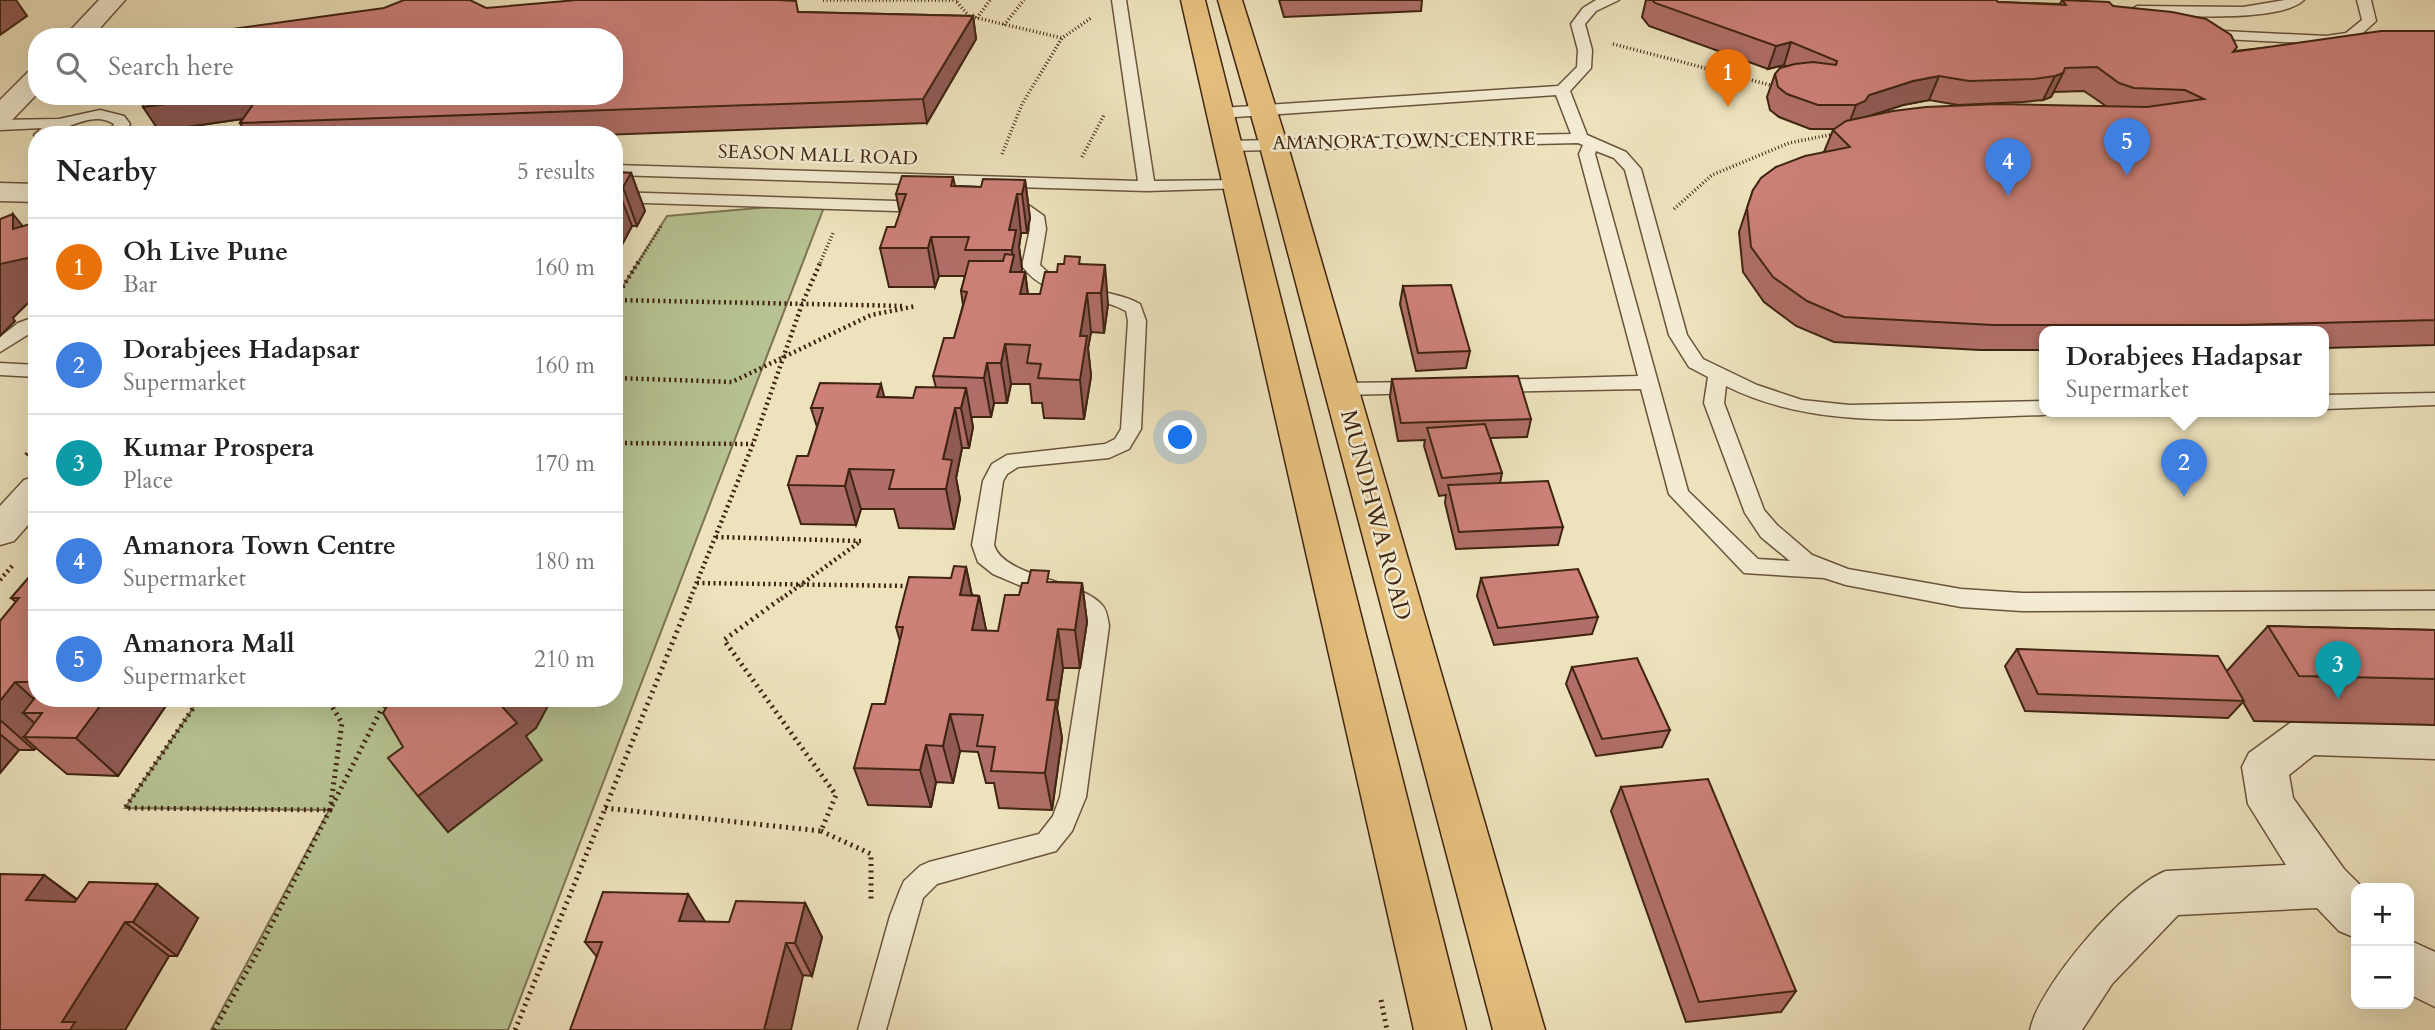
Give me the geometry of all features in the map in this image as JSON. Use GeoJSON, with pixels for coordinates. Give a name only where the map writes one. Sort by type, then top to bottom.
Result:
{"type":"FeatureCollection","features":[{"type":"Feature","properties":{"kind":"highway"},"geometry":{"type":"LineString","coordinates":[[1193,0],[1440,1030]]}},
{"type":"Feature","properties":{"kind":"highway","name":"MUNDHWA ROAD"},"geometry":{"type":"LineString","coordinates":[[1230,0],[1342,389],[1519,1030]]}},
{"type":"Feature","properties":{"kind":"street"},"geometry":{"type":"LineString","coordinates":[[86,28],[113,0]]}},
{"type":"Feature","properties":{"kind":"street"},"geometry":{"type":"LineString","coordinates":[[0,116],[28,87]]}},
{"type":"Feature","properties":{"kind":"street"},"geometry":{"type":"LineString","coordinates":[[0,192],[28,193]]}},
{"type":"Feature","properties":{"kind":"street"},"geometry":{"type":"LineString","coordinates":[[0,531],[28,500]]}},
{"type":"Feature","properties":{"kind":"street"},"geometry":{"type":"LineString","coordinates":[[2342,900],[2271,804],[2265,767],[2306,736],[2435,740]]}},
{"type":"Feature","properties":{"kind":"street"},"geometry":{"type":"LineString","coordinates":[[2056,1030],[2058,1020],[2094,967],[2166,893],[2342,900]]}},
{"type":"Feature","properties":{"kind":"street"},"geometry":{"type":"LineString","coordinates":[[2414,967],[2435,982]]}},
{"type":"Feature","properties":{"kind":"lane"},"geometry":{"type":"LineString","coordinates":[[1119,0],[1147,186]]}},
{"type":"Feature","properties":{"kind":"lane"},"geometry":{"type":"LineString","coordinates":[[1612,0],[1595,4],[1578,24],[1585,50],[1584,68],[1562,90],[1586,141],[1587,154],[1679,494],[1752,567],[1835,573]]}},
{"type":"Feature","properties":{"kind":"lane"},"geometry":{"type":"LineString","coordinates":[[2127,10],[2237,10],[2286,7],[2297,0]]}},
{"type":"Feature","properties":{"kind":"lane"},"geometry":{"type":"LineString","coordinates":[[2182,33],[2326,40],[2350,37],[2369,21],[2364,0]]}},
{"type":"Feature","properties":{"kind":"lane","name":"AMANORA TOWN CENTRE"},"geometry":{"type":"LineString","coordinates":[[1224,129],[1268,127],[1562,90]]}},
{"type":"Feature","properties":{"kind":"lane"},"geometry":{"type":"LineString","coordinates":[[0,125],[61,123],[88,116],[112,116],[122,124],[121,126]]}},
{"type":"Feature","properties":{"kind":"lane"},"geometry":{"type":"LineString","coordinates":[[56,126],[61,123]]}},
{"type":"Feature","properties":{"kind":"lane","name":"AMANORA TOWN CENTRE"},"geometry":{"type":"LineString","coordinates":[[1224,129],[1268,127],[1586,141],[1620,155],[1633,169],[1678,335],[1696,363],[1718,376],[1750,390],[1801,406],[1849,412],[2039,408]]}},
{"type":"Feature","properties":{"kind":"lane","name":"SEASON MALL ROAD"},"geometry":{"type":"LineString","coordinates":[[623,170],[1147,186],[1237,185]]}},
{"type":"Feature","properties":{"kind":"lane"},"geometry":{"type":"LineString","coordinates":[[623,197],[942,208]]}},
{"type":"Feature","properties":{"kind":"lane"},"geometry":{"type":"LineString","coordinates":[[872,1030],[903,916],[913,890],[929,874],[1047,843],[1063,823],[1073,797],[1098,626],[1094,611],[1083,603],[1001,568],[986,556],[983,545],[993,481],[999,469],[1014,460],[1109,452],[1122,444],[1131,429],[1137,321],[1134,309],[1123,300],[1038,278],[1031,266],[1038,229],[1036,216],[1024,210],[983,209]]}},
{"type":"Feature","properties":{"kind":"lane"},"geometry":{"type":"LineString","coordinates":[[0,346],[28,325]]}},
{"type":"Feature","properties":{"kind":"lane"},"geometry":{"type":"LineString","coordinates":[[0,369],[28,371]]}},
{"type":"Feature","properties":{"kind":"lane"},"geometry":{"type":"LineString","coordinates":[[1718,376],[1714,403],[1755,513],[1769,531],[1804,561],[1846,577],[1961,598],[2022,602],[2435,600]]}},
{"type":"Feature","properties":{"kind":"lane"},"geometry":{"type":"LineString","coordinates":[[1467,387],[1648,382]]}},
{"type":"Feature","properties":{"kind":"lane"},"geometry":{"type":"LineString","coordinates":[[1342,389],[1439,387]]}},
{"type":"Feature","properties":{"kind":"lane"},"geometry":{"type":"LineString","coordinates":[[2329,402],[2435,399]]}},
{"type":"Feature","properties":{"kind":"path"},"geometry":{"type":"LineString","coordinates":[[823,0],[958,1],[969,16],[977,19],[1062,38]]}},
{"type":"Feature","properties":{"kind":"path"},"geometry":{"type":"LineString","coordinates":[[977,19],[990,0]]}},
{"type":"Feature","properties":{"kind":"path"},"geometry":{"type":"LineString","coordinates":[[1004,24],[1024,0]]}},
{"type":"Feature","properties":{"kind":"path"},"geometry":{"type":"LineString","coordinates":[[997,166],[1022,104],[1062,38],[1097,13]]}},
{"type":"Feature","properties":{"kind":"path"},"geometry":{"type":"LineString","coordinates":[[1581,36],[1774,86]]}},
{"type":"Feature","properties":{"kind":"path"},"geometry":{"type":"LineString","coordinates":[[1081,160],[1107,110]]}},
{"type":"Feature","properties":{"kind":"path"},"geometry":{"type":"LineString","coordinates":[[1649,230],[1712,175],[1789,143],[1840,133]]}},
{"type":"Feature","properties":{"kind":"path"},"geometry":{"type":"LineString","coordinates":[[623,287],[667,216]]}},
{"type":"Feature","properties":{"kind":"path"},"geometry":{"type":"LineString","coordinates":[[515,1030],[716,537],[753,444],[802,303],[836,227]]}},
{"type":"Feature","properties":{"kind":"path"},"geometry":{"type":"LineString","coordinates":[[623,300],[916,306],[871,315],[732,382],[623,378]]}},
{"type":"Feature","properties":{"kind":"path"},"geometry":{"type":"LineString","coordinates":[[623,443],[753,444]]}},
{"type":"Feature","properties":{"kind":"path"},"geometry":{"type":"LineString","coordinates":[[716,537],[861,541],[724,640],[836,795],[821,831]]}},
{"type":"Feature","properties":{"kind":"path"},"geometry":{"type":"LineString","coordinates":[[697,583],[918,587]]}},
{"type":"Feature","properties":{"kind":"path"},"geometry":{"type":"LineString","coordinates":[[194,707],[125,808],[330,810]]}},
{"type":"Feature","properties":{"kind":"path"},"geometry":{"type":"LineString","coordinates":[[330,810],[342,723],[332,707]]}},
{"type":"Feature","properties":{"kind":"path"},"geometry":{"type":"LineString","coordinates":[[214,1030],[382,707]]}},
{"type":"Feature","properties":{"kind":"path"},"geometry":{"type":"LineString","coordinates":[[605,808],[821,831],[871,854],[871,910],[903,916]]}},
{"type":"Feature","properties":{"kind":"green space"},"geometry":{"type":"Polygon","coordinates":[[[826,202],[508,1030],[211,1030],[329,810],[125,808],[194,707],[623,707],[623,286],[667,216],[826,202]]]}},
{"type":"Feature","properties":{"kind":"building"},"geometry":{"type":"Polygon","coordinates":[[[404,0],[470,0],[486,8],[577,0],[777,0],[796,1],[798,12],[973,16],[923,99],[240,123],[253,105],[623,105],[623,28],[239,28],[384,8],[404,0]]]}},
{"type":"Feature","properties":{"kind":"building"},"geometry":{"type":"Polygon","coordinates":[[[1652,0],[1996,0],[2066,5],[2062,0],[2109,2],[2113,6],[2172,12],[2206,19],[2231,35],[2237,47],[2233,52],[2381,31],[2435,31],[2435,320],[2241,325],[1993,325],[1844,317],[1807,301],[1773,277],[1751,247],[1747,208],[1753,190],[1761,178],[1776,167],[1805,156],[1850,147],[1833,130],[1846,121],[1926,107],[1997,104],[2147,107],[2204,99],[2185,90],[2134,88],[2119,83],[2097,67],[2065,68],[2063,73],[2055,76],[2034,79],[1969,81],[1939,76],[1869,95],[1865,101],[1856,105],[1818,105],[1787,94],[1778,87],[1775,74],[1780,68],[1795,64],[1813,62],[1836,65],[1837,61],[1791,42],[1776,46],[1652,0]]]}},
{"type":"Feature","properties":{"kind":"building"},"geometry":{"type":"Polygon","coordinates":[[[623,173],[631,173],[623,187],[623,173]]]}},
{"type":"Feature","properties":{"kind":"building"},"geometry":{"type":"Polygon","coordinates":[[[902,176],[953,177],[951,186],[981,187],[983,179],[1025,180],[1022,194],[1017,194],[1009,230],[1016,230],[1012,250],[965,250],[969,237],[931,237],[928,248],[880,248],[887,227],[895,227],[906,194],[896,194],[902,176]]]}},
{"type":"Feature","properties":{"kind":"building"},"geometry":{"type":"Polygon","coordinates":[[[13,214],[13,229],[28,225],[28,258],[0,264],[0,219],[13,214]]]}},
{"type":"Feature","properties":{"kind":"building"},"geometry":{"type":"Polygon","coordinates":[[[1005,254],[1014,255],[1010,272],[1025,272],[1020,294],[1040,294],[1045,272],[1057,272],[1058,264],[1064,264],[1065,256],[1080,257],[1079,264],[1105,265],[1101,293],[1087,293],[1080,336],[1087,336],[1080,380],[1038,378],[1041,364],[1027,363],[1030,345],[1005,344],[1001,363],[987,363],[984,378],[933,376],[944,338],[954,338],[967,292],[961,291],[969,261],[1003,261],[1005,254]]]}},
{"type":"Feature","properties":{"kind":"building"},"geometry":{"type":"Polygon","coordinates":[[[1451,285],[1470,351],[1418,353],[1403,286],[1451,285]]]}},
{"type":"Feature","properties":{"kind":"building"},"geometry":{"type":"Polygon","coordinates":[[[1518,376],[1531,419],[1401,423],[1392,379],[1518,376]]]}},
{"type":"Feature","properties":{"kind":"building"},"geometry":{"type":"Polygon","coordinates":[[[820,383],[881,384],[877,397],[913,398],[916,387],[966,388],[961,408],[955,408],[943,459],[952,460],[946,489],[889,489],[894,470],[849,469],[845,486],[788,485],[797,456],[808,456],[823,408],[811,408],[820,383]]]}},
{"type":"Feature","properties":{"kind":"building"},"geometry":{"type":"Polygon","coordinates":[[[1485,424],[1502,473],[1442,478],[1427,428],[1485,424]]]}},
{"type":"Feature","properties":{"kind":"building"},"geometry":{"type":"Polygon","coordinates":[[[1548,481],[1563,527],[1459,532],[1448,485],[1548,481]]]}},
{"type":"Feature","properties":{"kind":"building"},"geometry":{"type":"Polygon","coordinates":[[[954,566],[966,567],[960,595],[979,596],[972,630],[998,631],[1005,595],[1019,595],[1022,583],[1028,583],[1031,570],[1049,571],[1047,582],[1082,583],[1075,630],[1058,629],[1047,700],[1056,700],[1045,773],[991,771],[995,747],[977,746],[983,715],[950,714],[943,746],[926,745],[920,770],[854,768],[872,704],[885,704],[903,627],[896,627],[909,577],[951,578],[954,566]]]}},
{"type":"Feature","properties":{"kind":"building"},"geometry":{"type":"Polygon","coordinates":[[[1578,569],[1598,617],[1498,628],[1481,578],[1578,569]]]}},
{"type":"Feature","properties":{"kind":"building"},"geometry":{"type":"Polygon","coordinates":[[[28,578],[28,682],[15,682],[0,701],[0,621],[19,598],[11,598],[28,578]]]}},
{"type":"Feature","properties":{"kind":"building"},"geometry":{"type":"Polygon","coordinates":[[[2268,626],[2435,630],[2435,679],[2299,676],[2268,626]]]}},
{"type":"Feature","properties":{"kind":"building"},"geometry":{"type":"Polygon","coordinates":[[[2017,649],[2218,656],[2244,701],[2038,694],[2017,649]]]}},
{"type":"Feature","properties":{"kind":"building"},"geometry":{"type":"Polygon","coordinates":[[[1637,658],[1670,730],[1602,739],[1572,667],[1637,658]]]}},
{"type":"Feature","properties":{"kind":"building"},"geometry":{"type":"Polygon","coordinates":[[[28,707],[99,707],[76,738],[24,737],[42,713],[23,713],[28,707]]]}},
{"type":"Feature","properties":{"kind":"building"},"geometry":{"type":"Polygon","coordinates":[[[387,707],[502,707],[517,723],[418,796],[388,758],[403,747],[383,713],[387,707]]]}},
{"type":"Feature","properties":{"kind":"building"},"geometry":{"type":"Polygon","coordinates":[[[1708,779],[1796,991],[1699,1002],[1621,787],[1708,779]]]}},
{"type":"Feature","properties":{"kind":"building"},"geometry":{"type":"Polygon","coordinates":[[[0,874],[44,875],[26,900],[75,902],[89,882],[157,884],[133,922],[125,922],[62,1022],[75,1022],[70,1030],[0,1030],[0,874]]]}},
{"type":"Feature","properties":{"kind":"building"},"geometry":{"type":"Polygon","coordinates":[[[603,892],[688,894],[679,921],[729,922],[736,901],[805,903],[795,943],[786,943],[764,1030],[570,1030],[602,942],[585,942],[603,892]]]}},
{"type":"Feature","properties":{"kind":"place","name":"Oh Live Pune"},"geometry":{"type":"Point","coordinates":[1728,107]}},
{"type":"Feature","properties":{"kind":"place","name":"Amanora Mall"},"geometry":{"type":"Point","coordinates":[2127,176]}},
{"type":"Feature","properties":{"kind":"place","name":"Amanora Town Centre"},"geometry":{"type":"Point","coordinates":[2008,196]}},
{"type":"Feature","properties":{"kind":"place","name":"Dorabjees Hadapsar"},"geometry":{"type":"Point","coordinates":[2184,497]}},
{"type":"Feature","properties":{"kind":"place","name":"Kumar Prospera"},"geometry":{"type":"Point","coordinates":[2338,699]}}]}
